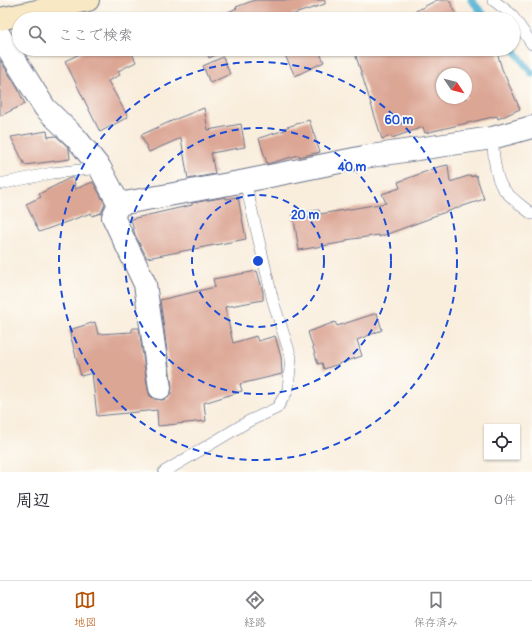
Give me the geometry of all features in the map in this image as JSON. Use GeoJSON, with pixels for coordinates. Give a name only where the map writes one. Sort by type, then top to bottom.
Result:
{"type":"FeatureCollection","features":[{"type":"Feature","properties":{"kind":"main road"},"geometry":{"type":"LineString","coordinates":[[32,12],[88,0]]}},
{"type":"Feature","properties":{"kind":"main road"},"geometry":{"type":"LineString","coordinates":[[0,19],[12,16]]}},
{"type":"Feature","properties":{"kind":"street"},"geometry":{"type":"LineString","coordinates":[[0,36],[12,55]]}},
{"type":"Feature","properties":{"kind":"street"},"geometry":{"type":"LineString","coordinates":[[12,56],[45,108],[76,138],[100,168],[119,204]]}},
{"type":"Feature","properties":{"kind":"street"},"geometry":{"type":"LineString","coordinates":[[119,204],[364,157],[492,138],[532,127]]}},
{"type":"Feature","properties":{"kind":"street"},"geometry":{"type":"LineString","coordinates":[[119,204],[113,217],[145,284],[160,388]]}},
{"type":"Feature","properties":{"kind":"lane"},"geometry":{"type":"LineString","coordinates":[[493,0],[509,12]]}},
{"type":"Feature","properties":{"kind":"lane"},"geometry":{"type":"LineString","coordinates":[[520,26],[532,44]]}},
{"type":"Feature","properties":{"kind":"lane"},"geometry":{"type":"LineString","coordinates":[[492,138],[497,172],[501,185],[510,197],[532,214]]}},
{"type":"Feature","properties":{"kind":"lane"},"geometry":{"type":"LineString","coordinates":[[0,184],[52,173],[100,168]]}},
{"type":"Feature","properties":{"kind":"lane"},"geometry":{"type":"LineString","coordinates":[[164,472],[249,421],[277,408],[288,390],[291,357],[273,301],[245,181]]}},
{"type":"Feature","properties":{"kind":"building"},"geometry":{"type":"Polygon","coordinates":[[[255,0],[325,0],[325,4],[300,12],[228,12],[237,8],[236,7],[255,0]]]}},
{"type":"Feature","properties":{"kind":"building"},"geometry":{"type":"Polygon","coordinates":[[[437,0],[449,0],[455,12],[414,12],[437,0]]]}},
{"type":"Feature","properties":{"kind":"building"},"geometry":{"type":"Polygon","coordinates":[[[75,56],[133,56],[136,62],[118,71],[120,75],[108,81],[128,117],[100,132],[65,61],[75,56]]]}},
{"type":"Feature","properties":{"kind":"building"},"geometry":{"type":"Polygon","coordinates":[[[285,56],[321,56],[324,62],[295,76],[285,56]]]}},
{"type":"Feature","properties":{"kind":"building"},"geometry":{"type":"Polygon","coordinates":[[[356,56],[498,56],[502,69],[520,109],[498,119],[497,116],[425,133],[423,127],[392,138],[391,136],[382,139],[356,56]]]}},
{"type":"Feature","properties":{"kind":"building"},"geometry":{"type":"Polygon","coordinates":[[[223,57],[230,74],[210,83],[203,66],[223,57]]]}},
{"type":"Feature","properties":{"kind":"building"},"geometry":{"type":"Polygon","coordinates":[[[0,60],[18,89],[25,104],[0,116],[0,60]]]}},
{"type":"Feature","properties":{"kind":"building"},"geometry":{"type":"Polygon","coordinates":[[[204,108],[208,130],[241,124],[245,147],[211,153],[215,174],[188,179],[181,138],[149,152],[141,135],[204,108]]]}},
{"type":"Feature","properties":{"kind":"building"},"geometry":{"type":"Polygon","coordinates":[[[309,120],[320,152],[299,157],[299,155],[267,164],[259,138],[285,130],[284,128],[309,120]]]}},
{"type":"Feature","properties":{"kind":"building"},"geometry":{"type":"Polygon","coordinates":[[[47,131],[48,137],[56,136],[67,146],[69,149],[70,159],[25,165],[11,137],[47,131]]]}},
{"type":"Feature","properties":{"kind":"building"},"geometry":{"type":"Polygon","coordinates":[[[448,165],[450,182],[471,175],[471,177],[476,175],[484,199],[379,237],[379,235],[346,240],[346,242],[299,250],[293,214],[319,210],[320,214],[386,203],[382,194],[400,188],[398,182],[438,167],[448,165]]]}},
{"type":"Feature","properties":{"kind":"building"},"geometry":{"type":"Polygon","coordinates":[[[70,178],[74,178],[75,189],[93,182],[105,204],[101,213],[92,216],[91,213],[39,232],[26,204],[41,197],[39,194],[70,178]]]}},
{"type":"Feature","properties":{"kind":"building"},"geometry":{"type":"Polygon","coordinates":[[[226,197],[226,199],[238,197],[246,239],[147,258],[135,235],[131,219],[192,205],[192,203],[226,197]]]}},
{"type":"Feature","properties":{"kind":"building"},"geometry":{"type":"Polygon","coordinates":[[[257,271],[263,292],[263,300],[225,307],[233,343],[256,336],[258,341],[275,336],[281,357],[282,374],[240,384],[242,391],[204,403],[206,421],[158,426],[157,410],[97,416],[92,373],[81,376],[69,330],[95,322],[98,334],[132,332],[132,328],[139,328],[148,390],[150,396],[155,399],[162,400],[168,398],[172,387],[160,300],[215,287],[213,279],[257,271]]]}},
{"type":"Feature","properties":{"kind":"building"},"geometry":{"type":"Polygon","coordinates":[[[377,313],[382,330],[357,340],[362,356],[324,369],[322,363],[318,364],[308,332],[335,322],[337,326],[377,313]]]}},
{"type":"Feature","properties":{"kind":"waterway"},"geometry":{"type":"LineString","coordinates":[[471,0],[482,12]]}},
{"type":"Feature","properties":{"kind":"waterway"},"geometry":{"type":"LineString","coordinates":[[519,56],[532,74]]}}]}
